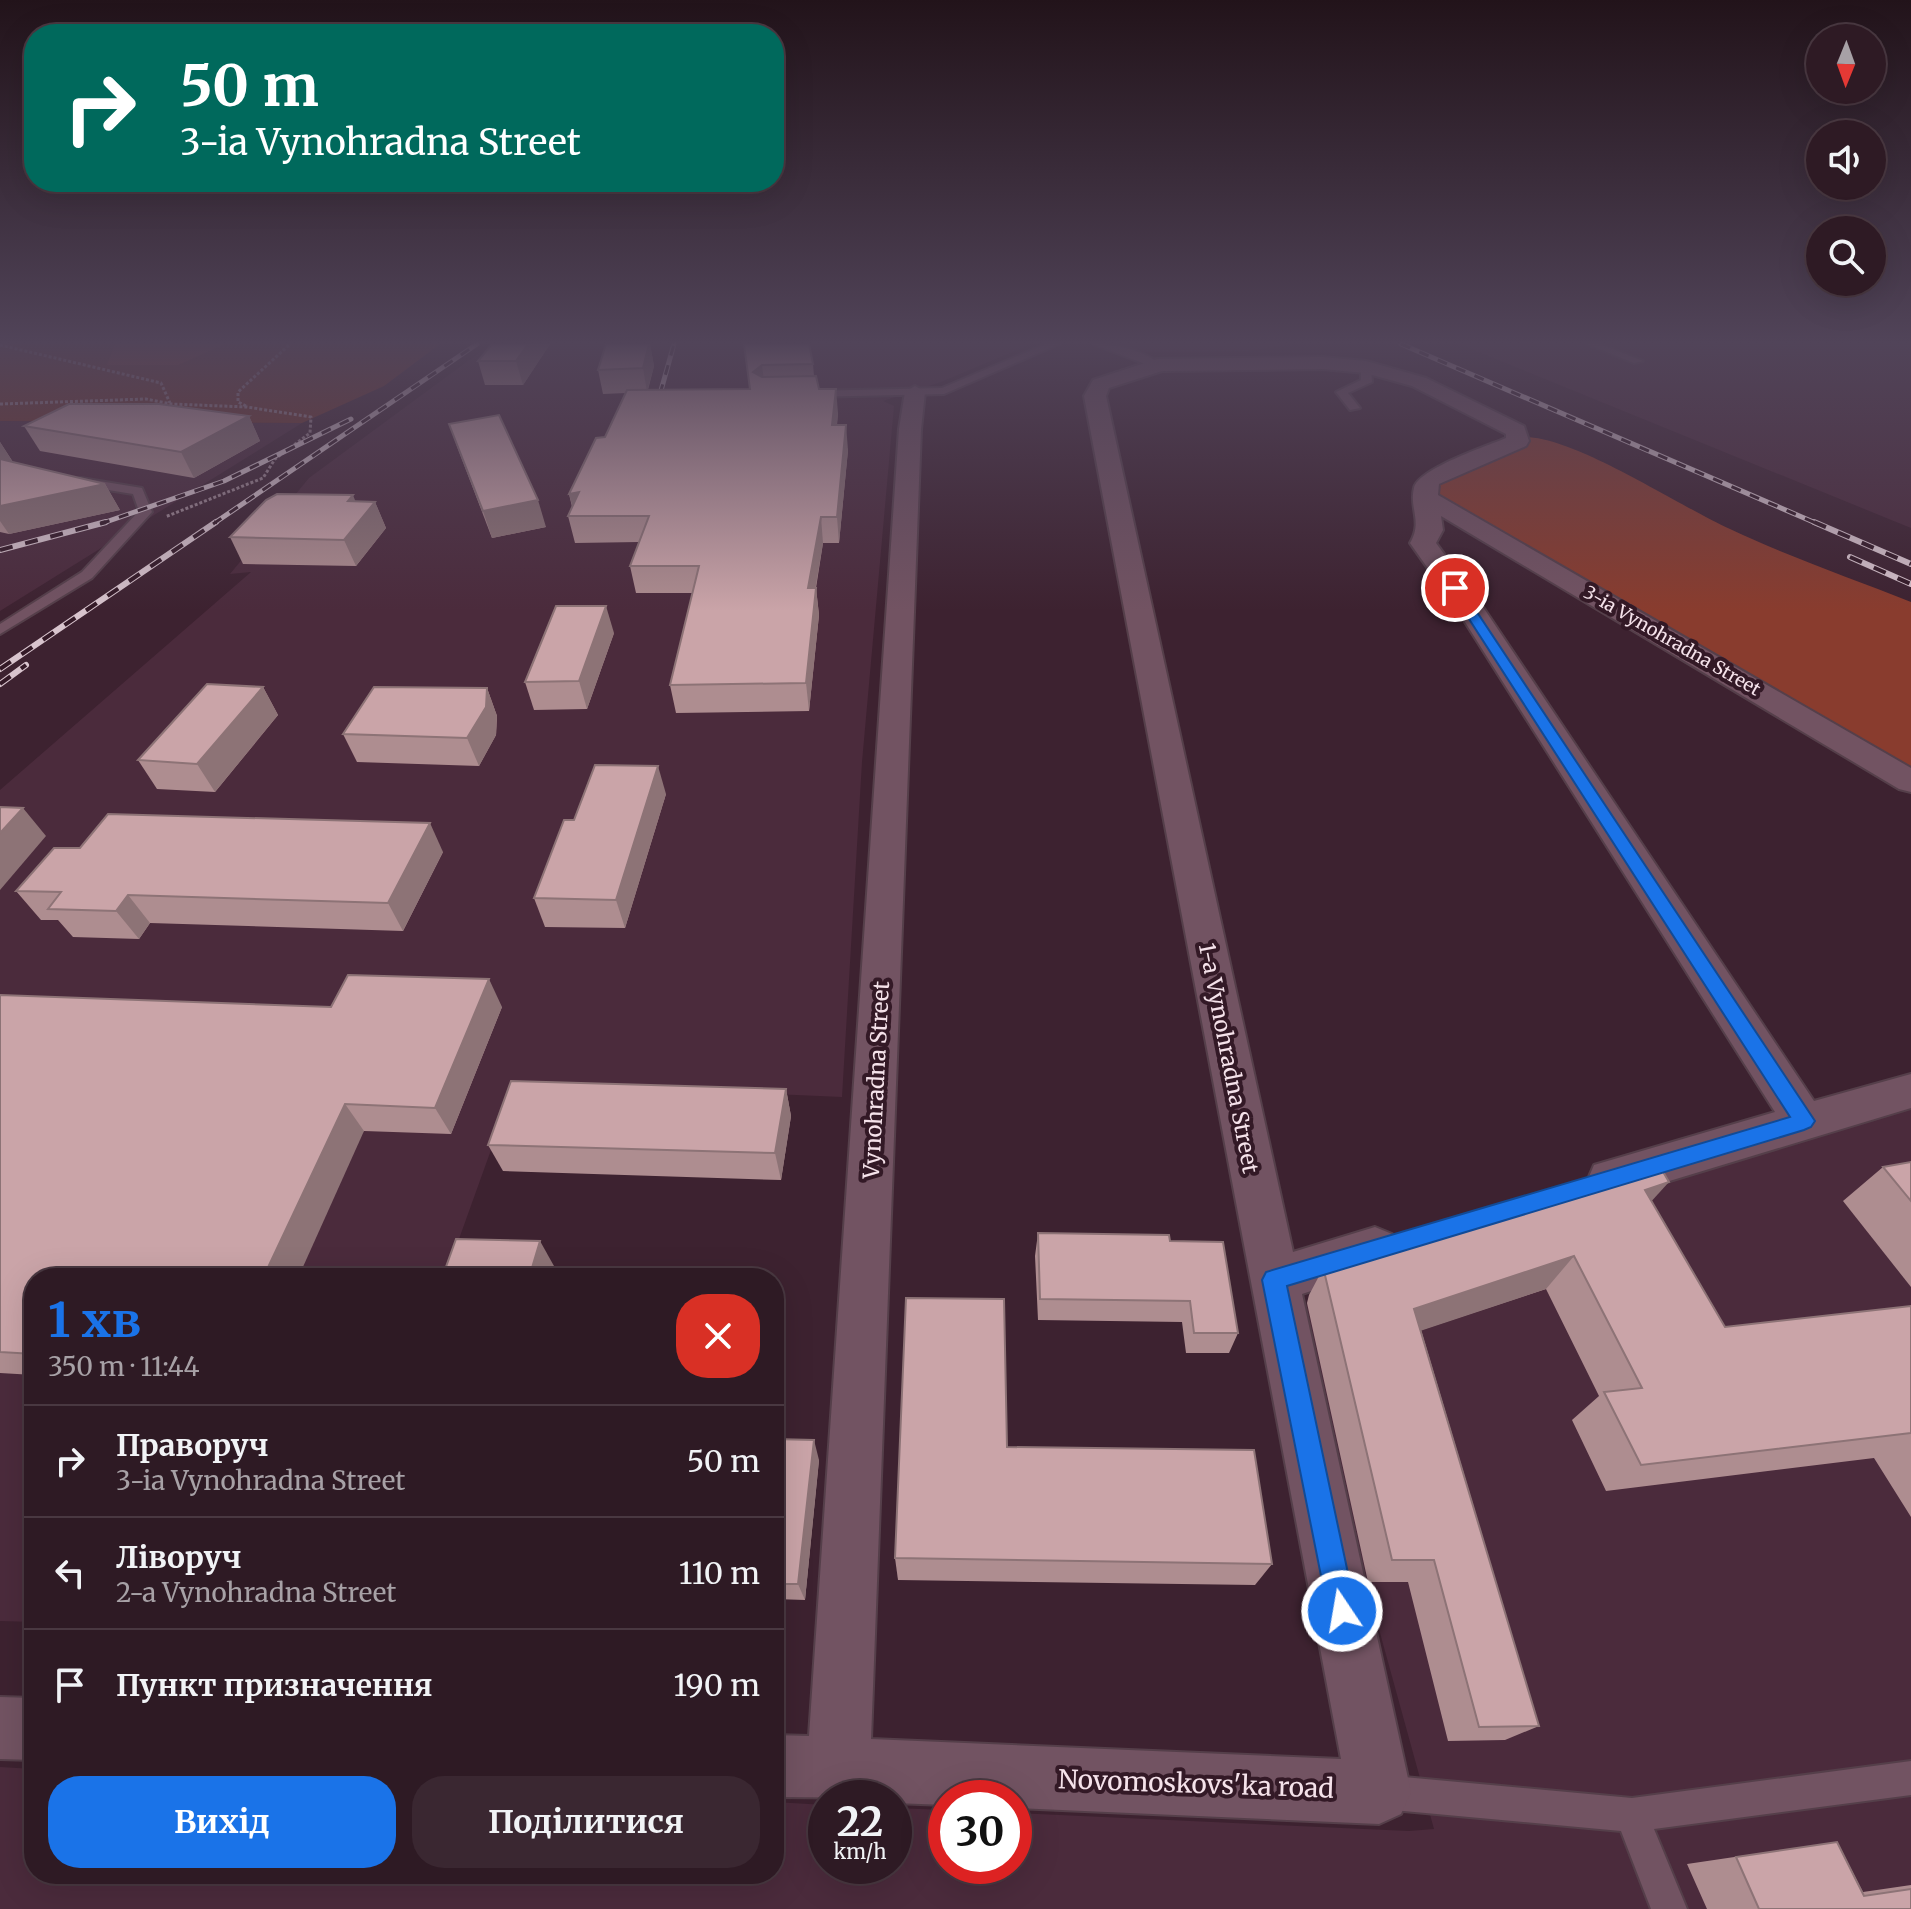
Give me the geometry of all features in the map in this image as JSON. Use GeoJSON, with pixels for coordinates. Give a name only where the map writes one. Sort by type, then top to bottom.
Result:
{"type":"FeatureCollection","features":[{"type":"Feature","properties":{"kind":"street","name":"Vynohradna Street"},"geometry":{"type":"LineString","coordinates":[[838,1769],[910,433]]}},
{"type":"Feature","properties":{"kind":"street","name":"1-a Vynohradna Street"},"geometry":{"type":"LineString","coordinates":[[1103,433],[1379,1792]]}},
{"type":"Feature","properties":{"kind":"street","name":"1-a Vynohradna Street"},"geometry":{"type":"LineString","coordinates":[[1516,433],[1518,441],[1429,480],[1425,489],[1430,530],[1423,543],[1480,623],[1804,1121]]}},
{"type":"Feature","properties":{"kind":"street","name":"3-ia Vynohradna Street"},"geometry":{"type":"LineString","coordinates":[[1432,501],[1911,782]]}},
{"type":"Feature","properties":{"kind":"street"},"geometry":{"type":"LineString","coordinates":[[1577,1189],[1911,1091]]}},
{"type":"Feature","properties":{"kind":"street"},"geometry":{"type":"LineString","coordinates":[[1274,1280],[1410,1239]]}},
{"type":"Feature","properties":{"kind":"street"},"geometry":{"type":"LineString","coordinates":[[0,1728],[24,1729]]}},
{"type":"Feature","properties":{"kind":"street","name":"Novomoskovs'ka road"},"geometry":{"type":"LineString","coordinates":[[784,1766],[1379,1792]]}},
{"type":"Feature","properties":{"kind":"lane"},"geometry":{"type":"LineString","coordinates":[[0,630],[87,575],[146,512],[138,491],[63,479]]}},
{"type":"Feature","properties":{"kind":"lane"},"geometry":{"type":"LineString","coordinates":[[1379,1792],[1632,1815],[1911,1778]]}},
{"type":"Feature","properties":{"kind":"lane"},"geometry":{"type":"LineString","coordinates":[[1632,1815],[1669,1909]]}},
{"type":"Feature","properties":{"kind":"path"},"geometry":{"type":"LineString","coordinates":[[124,535],[263,478],[275,459],[310,433]]}},
{"type":"Feature","properties":{"kind":"shaded area"},"geometry":{"type":"Polygon","coordinates":[[[0,433],[286,433],[0,611],[0,433]]]}},
{"type":"Feature","properties":{"kind":"shaded area"},"geometry":{"type":"Polygon","coordinates":[[[370,433],[892,433],[862,762],[842,1097],[515,1083],[449,1268],[24,1268],[24,1622],[0,1621],[0,790],[251,572],[230,574],[309,478],[370,433]]]}},
{"type":"Feature","properties":{"kind":"shaded area"},"geometry":{"type":"Polygon","coordinates":[[[1678,433],[1911,433],[1911,528],[1678,433]]]}},
{"type":"Feature","properties":{"kind":"shaded area"},"geometry":{"type":"Polygon","coordinates":[[[1526,437],[1547,440],[1600,460],[1752,539],[1911,602],[1911,782],[1432,501],[1427,478],[1526,437]]]}},
{"type":"Feature","properties":{"kind":"shaded area"},"geometry":{"type":"Polygon","coordinates":[[[1911,1096],[1911,1909],[0,1909],[0,1767],[24,1768],[24,1884],[784,1884],[784,1803],[808,1804],[808,1884],[912,1884],[912,1809],[928,1809],[928,1884],[1032,1884],[1032,1814],[1409,1831],[1434,1829],[1366,1582],[1306,1308],[1312,1283],[1911,1096]]]}},
{"type":"Feature","properties":{"kind":"building"},"geometry":{"type":"Polygon","coordinates":[[[67,433],[217,433],[181,452],[67,433]]]}},
{"type":"Feature","properties":{"kind":"building"},"geometry":{"type":"Polygon","coordinates":[[[453,433],[507,433],[538,500],[483,511],[453,433]]]}},
{"type":"Feature","properties":{"kind":"building"},"geometry":{"type":"Polygon","coordinates":[[[607,433],[845,433],[837,517],[821,517],[808,588],[816,588],[806,683],[670,685],[699,566],[630,566],[649,516],[568,516],[579,492],[569,494],[596,438],[605,437],[607,433]]]}},
{"type":"Feature","properties":{"kind":"building"},"geometry":{"type":"Polygon","coordinates":[[[0,459],[105,484],[0,506],[0,459]]]}},
{"type":"Feature","properties":{"kind":"building"},"geometry":{"type":"Polygon","coordinates":[[[277,494],[353,495],[348,501],[375,502],[344,540],[230,537],[266,500],[277,494]]]}},
{"type":"Feature","properties":{"kind":"building"},"geometry":{"type":"Polygon","coordinates":[[[556,606],[606,606],[579,681],[525,682],[556,606]]]}},
{"type":"Feature","properties":{"kind":"building"},"geometry":{"type":"Polygon","coordinates":[[[207,684],[263,687],[197,764],[138,760],[207,684]]]}},
{"type":"Feature","properties":{"kind":"building"},"geometry":{"type":"Polygon","coordinates":[[[374,687],[487,688],[486,707],[467,738],[343,734],[374,687]]]}},
{"type":"Feature","properties":{"kind":"building"},"geometry":{"type":"Polygon","coordinates":[[[595,765],[658,766],[616,900],[534,898],[564,820],[574,820],[595,765]]]}},
{"type":"Feature","properties":{"kind":"building"},"geometry":{"type":"Polygon","coordinates":[[[0,807],[23,808],[0,833],[0,807]]]}},
{"type":"Feature","properties":{"kind":"building"},"geometry":{"type":"Polygon","coordinates":[[[108,814],[430,823],[388,903],[128,895],[116,911],[48,909],[61,892],[16,891],[54,848],[80,848],[108,814]]]}},
{"type":"Feature","properties":{"kind":"building"},"geometry":{"type":"Polygon","coordinates":[[[348,975],[489,979],[435,1108],[345,1104],[268,1268],[24,1268],[24,1353],[0,1352],[0,995],[331,1007],[348,975]]]}},
{"type":"Feature","properties":{"kind":"building"},"geometry":{"type":"Polygon","coordinates":[[[511,1081],[786,1089],[775,1153],[488,1145],[511,1081]]]}},
{"type":"Feature","properties":{"kind":"building"},"geometry":{"type":"Polygon","coordinates":[[[1911,1162],[1911,1201],[1883,1167],[1911,1162]]]}},
{"type":"Feature","properties":{"kind":"building"},"geometry":{"type":"Polygon","coordinates":[[[1658,1163],[1669,1182],[1645,1190],[1725,1327],[1911,1306],[1911,1433],[1641,1465],[1604,1392],[1642,1388],[1574,1256],[1414,1309],[1539,1726],[1479,1727],[1434,1560],[1392,1560],[1324,1271],[1326,1263],[1658,1163]]]}},
{"type":"Feature","properties":{"kind":"building"},"geometry":{"type":"Polygon","coordinates":[[[1038,1233],[1169,1235],[1170,1241],[1223,1242],[1238,1333],[1194,1333],[1190,1301],[1040,1299],[1038,1233]]]}},
{"type":"Feature","properties":{"kind":"building"},"geometry":{"type":"Polygon","coordinates":[[[456,1239],[540,1241],[532,1268],[446,1268],[456,1239]]]}},
{"type":"Feature","properties":{"kind":"building"},"geometry":{"type":"Polygon","coordinates":[[[906,1298],[1004,1299],[1007,1447],[1254,1450],[1272,1564],[895,1558],[906,1298]]]}},
{"type":"Feature","properties":{"kind":"building"},"geometry":{"type":"Polygon","coordinates":[[[784,1439],[814,1440],[798,1584],[784,1584],[784,1439]]]}},
{"type":"Feature","properties":{"kind":"building"},"geometry":{"type":"Polygon","coordinates":[[[1837,1842],[1864,1896],[1911,1889],[1911,1909],[1759,1909],[1736,1857],[1837,1842]]]}},
{"type":"Feature","properties":{"kind":"railway"},"geometry":{"type":"LineString","coordinates":[[105,522],[224,481],[322,433]]}},
{"type":"Feature","properties":{"kind":"railway"},"geometry":{"type":"LineString","coordinates":[[213,524],[346,433]]}},
{"type":"Feature","properties":{"kind":"railway"},"geometry":{"type":"LineString","coordinates":[[1607,433],[1818,524]]}},
{"type":"Feature","properties":{"kind":"railway"},"geometry":{"type":"LineString","coordinates":[[0,550],[105,522]]}},
{"type":"Feature","properties":{"kind":"railway"},"geometry":{"type":"LineString","coordinates":[[100,524],[105,522]]}},
{"type":"Feature","properties":{"kind":"railway"},"geometry":{"type":"LineString","coordinates":[[0,669],[216,522]]}},
{"type":"Feature","properties":{"kind":"railway"},"geometry":{"type":"LineString","coordinates":[[1814,522],[1911,564]]}},
{"type":"Feature","properties":{"kind":"railway"},"geometry":{"type":"LineString","coordinates":[[1850,557],[1911,584]]}},
{"type":"Feature","properties":{"kind":"railway"},"geometry":{"type":"LineString","coordinates":[[0,684],[26,665]]}},
{"type":"Feature","properties":{"kind":"route"},"geometry":{"type":"LineString","coordinates":[[1342,1611],[1274,1280],[1804,1121],[1455,588]]}}]}
